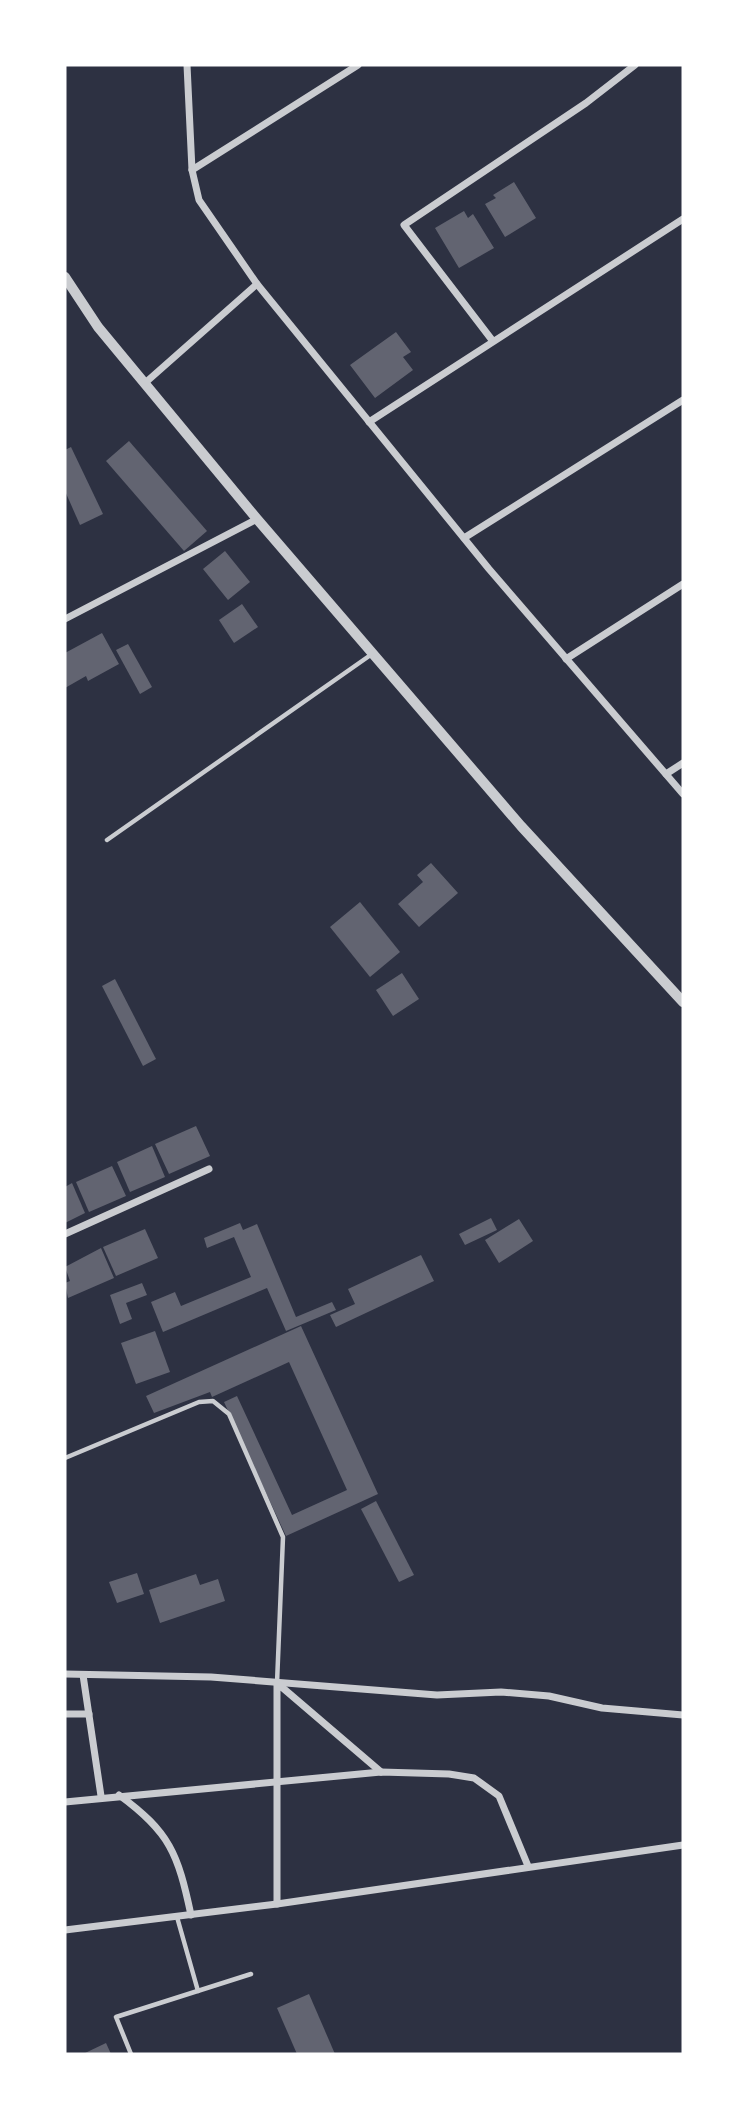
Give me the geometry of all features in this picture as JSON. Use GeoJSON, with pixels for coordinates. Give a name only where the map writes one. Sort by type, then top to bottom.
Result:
{"type":"FeatureCollection","features":[{"type":"Feature","properties":{"kind":"street"},"geometry":{"type":"LineString","coordinates":[[187,65],[192,170],[198,200],[257,284],[369,422],[566,659],[683,794]]}},
{"type":"Feature","properties":{"kind":"street"},"geometry":{"type":"LineString","coordinates":[[192,170],[358,65]]}},
{"type":"Feature","properties":{"kind":"street"},"geometry":{"type":"LineString","coordinates":[[492,340],[404,225],[586,103],[635,65]]}},
{"type":"Feature","properties":{"kind":"street"},"geometry":{"type":"LineString","coordinates":[[369,422],[683,219]]}},
{"type":"Feature","properties":{"kind":"street"},"geometry":{"type":"LineString","coordinates":[[65,277],[98,327],[257,519],[606,921],[683,1002]]}},
{"type":"Feature","properties":{"kind":"street"},"geometry":{"type":"LineString","coordinates":[[145,383],[257,284]]}},
{"type":"Feature","properties":{"kind":"street"},"geometry":{"type":"LineString","coordinates":[[464,538],[683,400]]}},
{"type":"Feature","properties":{"kind":"street"},"geometry":{"type":"LineString","coordinates":[[65,619],[257,519]]}},
{"type":"Feature","properties":{"kind":"street"},"geometry":{"type":"LineString","coordinates":[[566,659],[683,584]]}},
{"type":"Feature","properties":{"kind":"street"},"geometry":{"type":"LineString","coordinates":[[666,774],[683,763]]}},
{"type":"Feature","properties":{"kind":"street"},"geometry":{"type":"LineString","coordinates":[[65,1234],[209,1169]]}},
{"type":"Feature","properties":{"kind":"street"},"geometry":{"type":"LineString","coordinates":[[65,1674],[211,1677],[437,1695],[501,1692],[549,1696],[602,1708],[683,1715]]}},
{"type":"Feature","properties":{"kind":"street"},"geometry":{"type":"LineString","coordinates":[[83,1675],[101,1796]]}},
{"type":"Feature","properties":{"kind":"street"},"geometry":{"type":"LineString","coordinates":[[277,1683],[381,1772]]}},
{"type":"Feature","properties":{"kind":"street"},"geometry":{"type":"LineString","coordinates":[[276,1904],[277,1683]]}},
{"type":"Feature","properties":{"kind":"street"},"geometry":{"type":"LineString","coordinates":[[65,1714],[89,1714]]}},
{"type":"Feature","properties":{"kind":"street"},"geometry":{"type":"LineString","coordinates":[[65,1802],[119,1794],[381,1772],[449,1774],[474,1778],[499,1796],[528,1866]]}},
{"type":"Feature","properties":{"kind":"street"},"geometry":{"type":"LineString","coordinates":[[119,1794],[150,1817],[169,1843],[191,1915]]}},
{"type":"Feature","properties":{"kind":"street"},"geometry":{"type":"LineString","coordinates":[[65,1930],[276,1904],[683,1845]]}},
{"type":"Feature","properties":{"kind":"lane"},"geometry":{"type":"LineString","coordinates":[[107,840],[373,653]]}},
{"type":"Feature","properties":{"kind":"lane"},"geometry":{"type":"LineString","coordinates":[[65,1458],[198,1402],[213,1401],[229,1415],[283,1537],[277,1683]]}},
{"type":"Feature","properties":{"kind":"lane"},"geometry":{"type":"LineString","coordinates":[[177,1916],[198,1991]]}},
{"type":"Feature","properties":{"kind":"lane"},"geometry":{"type":"LineString","coordinates":[[131,2054],[116,2017],[251,1974]]}},
{"type":"Feature","properties":{"kind":"building"},"geometry":{"type":"Polygon","coordinates":[[[514,182],[536,218],[505,237],[485,204],[496,198],[493,195],[514,182]]]}},
{"type":"Feature","properties":{"kind":"building"},"geometry":{"type":"Polygon","coordinates":[[[464,211],[468,218],[473,214],[494,248],[459,268],[435,228],[464,211]]]}},
{"type":"Feature","properties":{"kind":"building"},"geometry":{"type":"Polygon","coordinates":[[[396,332],[411,352],[403,357],[413,370],[375,398],[350,365],[396,332]]]}},
{"type":"Feature","properties":{"kind":"building"},"geometry":{"type":"Polygon","coordinates":[[[129,441],[207,531],[184,551],[106,461],[129,441]]]}},
{"type":"Feature","properties":{"kind":"building"},"geometry":{"type":"Polygon","coordinates":[[[71,447],[103,514],[80,525],[65,491],[65,450],[71,447]]]}},
{"type":"Feature","properties":{"kind":"building"},"geometry":{"type":"Polygon","coordinates":[[[225,551],[250,582],[228,600],[203,569],[225,551]]]}},
{"type":"Feature","properties":{"kind":"building"},"geometry":{"type":"Polygon","coordinates":[[[242,604],[258,627],[234,643],[219,620],[242,604]]]}},
{"type":"Feature","properties":{"kind":"building"},"geometry":{"type":"Polygon","coordinates":[[[102,633],[119,664],[88,681],[86,676],[65,688],[65,653],[102,633]]]}},
{"type":"Feature","properties":{"kind":"building"},"geometry":{"type":"Polygon","coordinates":[[[128,644],[152,687],[140,694],[116,650],[128,644]]]}},
{"type":"Feature","properties":{"kind":"building"},"geometry":{"type":"Polygon","coordinates":[[[431,863],[458,893],[419,927],[398,904],[423,882],[417,875],[431,863]]]}},
{"type":"Feature","properties":{"kind":"building"},"geometry":{"type":"Polygon","coordinates":[[[360,902],[400,952],[370,977],[330,927],[360,902]]]}},
{"type":"Feature","properties":{"kind":"building"},"geometry":{"type":"Polygon","coordinates":[[[402,973],[419,999],[393,1016],[376,990],[402,973]]]}},
{"type":"Feature","properties":{"kind":"building"},"geometry":{"type":"Polygon","coordinates":[[[115,979],[156,1059],[143,1066],[102,986],[115,979]]]}},
{"type":"Feature","properties":{"kind":"building"},"geometry":{"type":"Polygon","coordinates":[[[196,1126],[210,1156],[169,1174],[155,1144],[196,1126]]]}},
{"type":"Feature","properties":{"kind":"building"},"geometry":{"type":"Polygon","coordinates":[[[152,1146],[165,1177],[130,1192],[117,1162],[152,1146]]]}},
{"type":"Feature","properties":{"kind":"building"},"geometry":{"type":"Polygon","coordinates":[[[112,1166],[126,1196],[89,1212],[76,1182],[112,1166]]]}},
{"type":"Feature","properties":{"kind":"building"},"geometry":{"type":"Polygon","coordinates":[[[72,1183],[85,1213],[65,1223],[65,1187],[72,1183]]]}},
{"type":"Feature","properties":{"kind":"building"},"geometry":{"type":"Polygon","coordinates":[[[491,1218],[497,1230],[465,1245],[459,1234],[491,1218]]]}},
{"type":"Feature","properties":{"kind":"building"},"geometry":{"type":"Polygon","coordinates":[[[519,1219],[533,1241],[499,1263],[485,1240],[519,1219]]]}},
{"type":"Feature","properties":{"kind":"building"},"geometry":{"type":"Polygon","coordinates":[[[240,1223],[243,1230],[257,1224],[296,1317],[332,1302],[336,1310],[286,1331],[267,1288],[163,1332],[151,1302],[175,1292],[181,1306],[251,1277],[234,1237],[207,1248],[204,1238],[240,1223]]]}},
{"type":"Feature","properties":{"kind":"building"},"geometry":{"type":"Polygon","coordinates":[[[145,1229],[158,1258],[116,1276],[103,1247],[145,1229]]]}},
{"type":"Feature","properties":{"kind":"building"},"geometry":{"type":"Polygon","coordinates":[[[101,1248],[114,1278],[68,1298],[65,1283],[70,1281],[65,1267],[101,1248]]]}},
{"type":"Feature","properties":{"kind":"building"},"geometry":{"type":"Polygon","coordinates":[[[421,1255],[434,1281],[336,1327],[330,1315],[355,1304],[348,1289],[421,1255]]]}},
{"type":"Feature","properties":{"kind":"building"},"geometry":{"type":"Polygon","coordinates":[[[142,1283],[147,1295],[126,1303],[132,1319],[120,1324],[110,1295],[142,1283]]]}},
{"type":"Feature","properties":{"kind":"building"},"geometry":{"type":"Polygon","coordinates":[[[301,1326],[378,1494],[286,1536],[224,1402],[237,1396],[292,1515],[347,1490],[289,1362],[212,1397],[210,1392],[154,1413],[146,1396],[301,1326]]]}},
{"type":"Feature","properties":{"kind":"building"},"geometry":{"type":"Polygon","coordinates":[[[155,1331],[170,1372],[136,1384],[121,1343],[155,1331]]]}},
{"type":"Feature","properties":{"kind":"building"},"geometry":{"type":"Polygon","coordinates":[[[376,1501],[414,1575],[399,1582],[361,1509],[376,1501]]]}},
{"type":"Feature","properties":{"kind":"building"},"geometry":{"type":"Polygon","coordinates":[[[137,1573],[144,1594],[117,1603],[109,1582],[137,1573]]]}},
{"type":"Feature","properties":{"kind":"building"},"geometry":{"type":"Polygon","coordinates":[[[196,1574],[200,1585],[218,1579],[225,1601],[160,1623],[149,1590],[196,1574]]]}},
{"type":"Feature","properties":{"kind":"building"},"geometry":{"type":"Polygon","coordinates":[[[309,1994],[335,2054],[297,2054],[277,2008],[309,1994]]]}},
{"type":"Feature","properties":{"kind":"building"},"geometry":{"type":"Polygon","coordinates":[[[106,2043],[111,2054],[83,2054],[106,2043]]]}}]}
